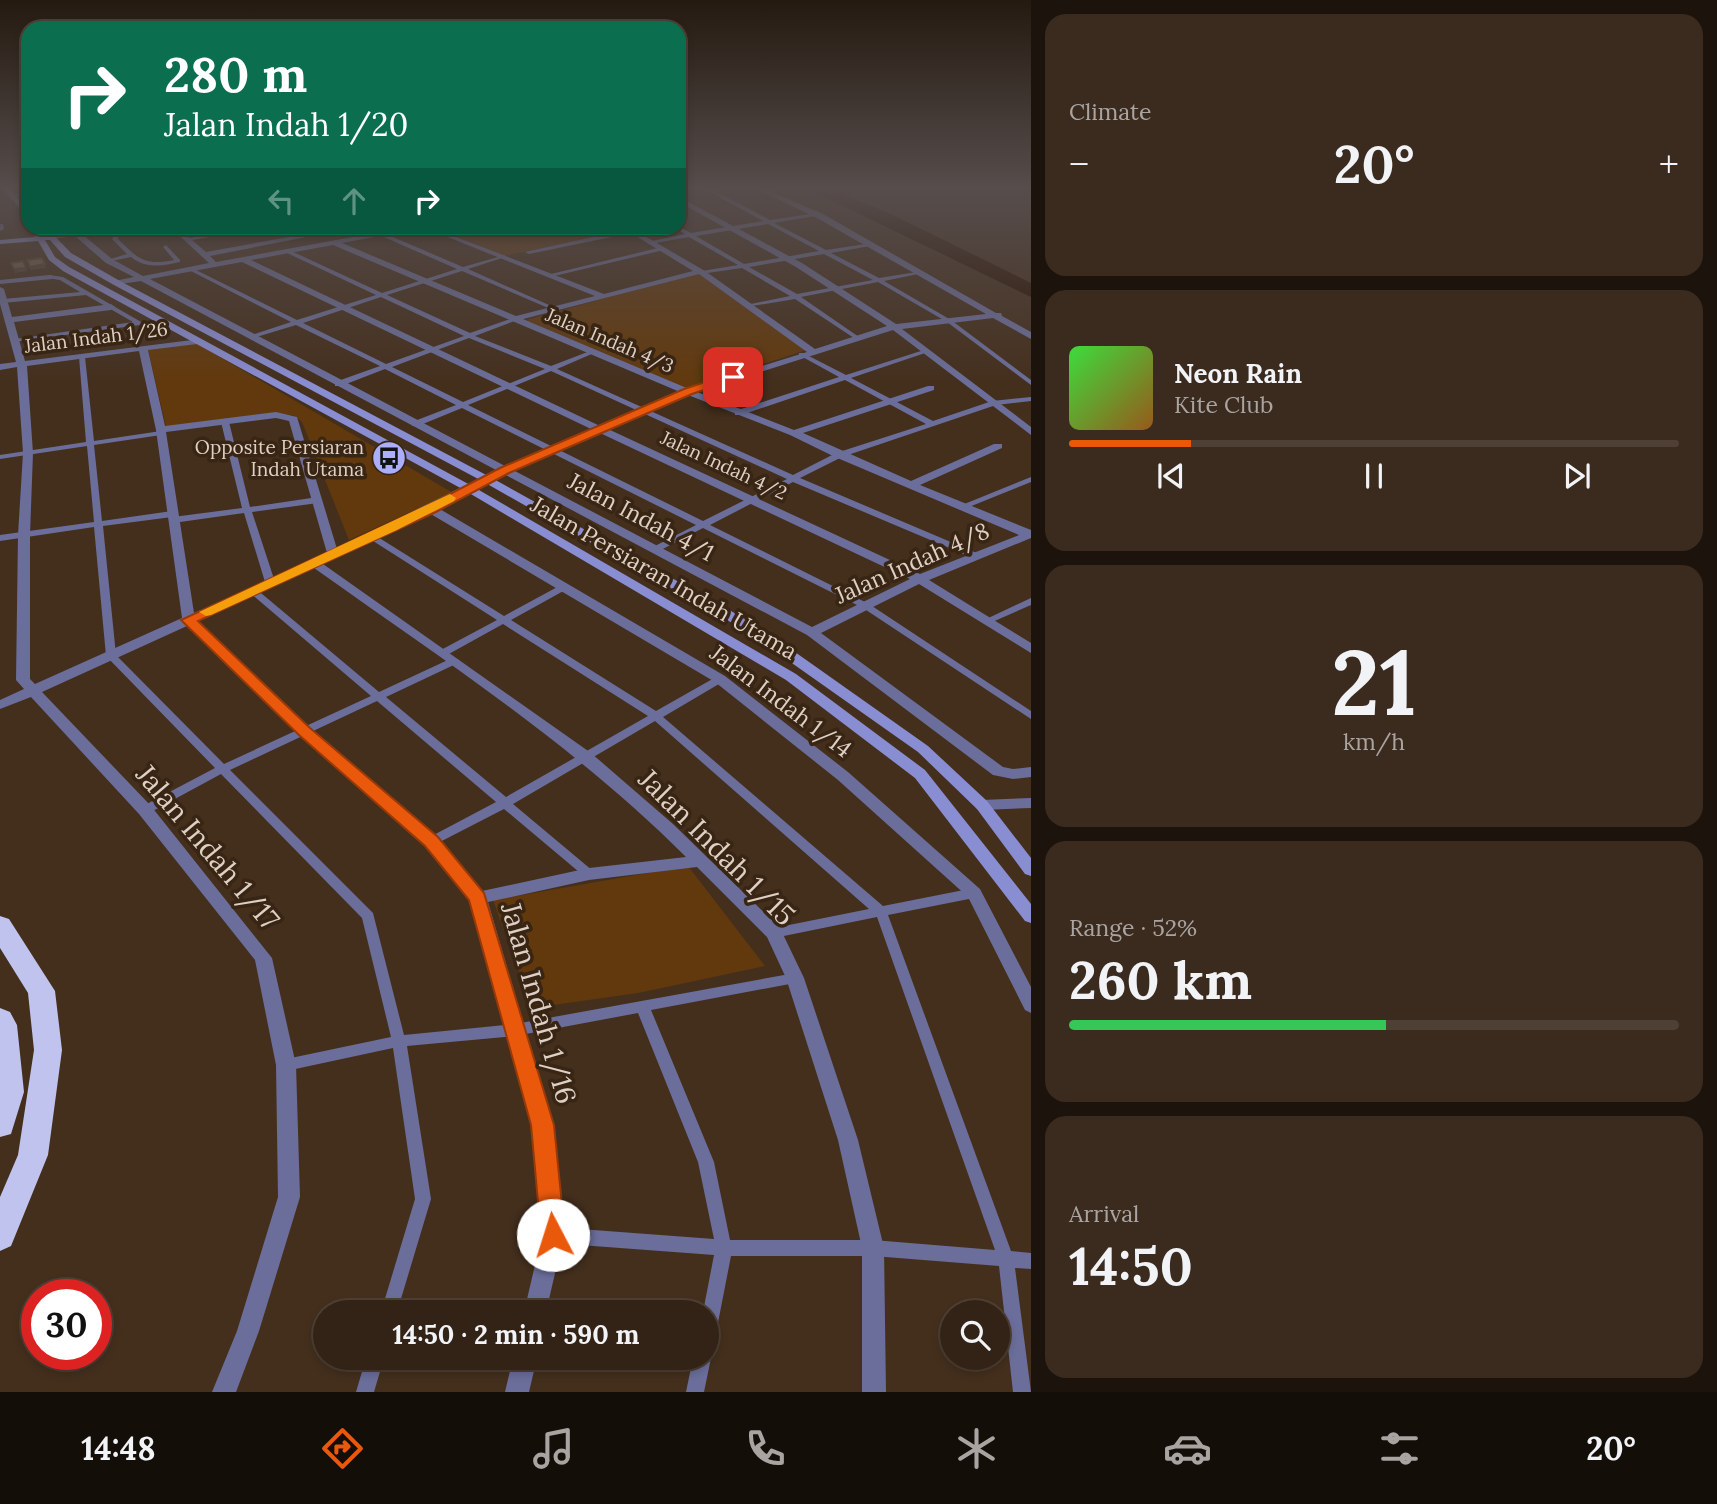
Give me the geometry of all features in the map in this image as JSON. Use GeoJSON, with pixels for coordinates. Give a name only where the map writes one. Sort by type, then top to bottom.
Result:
{"type":"FeatureCollection","features":[{"type":"Feature","properties":{"kind":"highway"},"geometry":{"type":"LineString","coordinates":[[0,926],[41,991],[48,1051],[33,1155],[0,1235]]}},
{"type":"Feature","properties":{"kind":"highway"},"geometry":{"type":"LineString","coordinates":[[0,1020],[3,1025],[9,1092],[0,1124]]}},
{"type":"Feature","properties":{"kind":"main road","name":"Jalan Persiaran Indah Utama"},"geometry":{"type":"LineString","coordinates":[[51,254],[66,269],[468,488],[792,677],[920,774],[1031,916]]}},
{"type":"Feature","properties":{"kind":"main road","name":"Jalan Persiaran Indah Utama"},"geometry":{"type":"LineString","coordinates":[[67,254],[486,479],[753,629],[923,749],[982,805],[1031,870]]}},
{"type":"Feature","properties":{"kind":"street","name":"Jalan Indah 4/1"},"geometry":{"type":"LineString","coordinates":[[101,254],[109,261],[338,384],[812,632],[986,764],[998,771],[1013,774],[1031,772]]}},
{"type":"Feature","properties":{"kind":"street"},"geometry":{"type":"LineString","coordinates":[[205,255],[211,254]]}},
{"type":"Feature","properties":{"kind":"street"},"geometry":{"type":"LineString","coordinates":[[117,283],[270,254]]}},
{"type":"Feature","properties":{"kind":"street","name":"Jalan Indah 4/3"},"geometry":{"type":"LineString","coordinates":[[370,254],[423,281],[738,413],[794,433],[839,455],[1030,535]]}},
{"type":"Feature","properties":{"kind":"street"},"geometry":{"type":"LineString","coordinates":[[498,254],[603,296]]}},
{"type":"Feature","properties":{"kind":"street"},"geometry":{"type":"LineString","coordinates":[[670,254],[812,351]]}},
{"type":"Feature","properties":{"kind":"street"},"geometry":{"type":"LineString","coordinates":[[780,254],[894,327],[1031,432]]}},
{"type":"Feature","properties":{"kind":"street"},"geometry":{"type":"LineString","coordinates":[[888,254],[1031,336]]}},
{"type":"Feature","properties":{"kind":"street"},"geometry":{"type":"LineString","coordinates":[[205,255],[214,265]]}},
{"type":"Feature","properties":{"kind":"street","name":"Jalan Indah 4/2"},"geometry":{"type":"LineString","coordinates":[[242,259],[920,579],[1031,649]]}},
{"type":"Feature","properties":{"kind":"street"},"geometry":{"type":"LineString","coordinates":[[515,319],[701,273]]}},
{"type":"Feature","properties":{"kind":"street"},"geometry":{"type":"LineString","coordinates":[[33,692],[23,680],[24,535],[28,453],[22,365],[1,292],[49,277]]}},
{"type":"Feature","properties":{"kind":"street"},"geometry":{"type":"LineString","coordinates":[[9,320],[111,307]]}},
{"type":"Feature","properties":{"kind":"street"},"geometry":{"type":"LineString","coordinates":[[0,705],[373,537],[504,470],[688,392],[801,354],[894,327],[998,315]]}},
{"type":"Feature","properties":{"kind":"street","name":"Jalan Indah 1/26"},"geometry":{"type":"LineString","coordinates":[[0,367],[197,341]]}},
{"type":"Feature","properties":{"kind":"street"},"geometry":{"type":"LineString","coordinates":[[143,349],[161,432],[189,620]]}},
{"type":"Feature","properties":{"kind":"street"},"geometry":{"type":"LineString","coordinates":[[794,433],[931,388]]}},
{"type":"Feature","properties":{"kind":"street"},"geometry":{"type":"LineString","coordinates":[[161,432],[276,415],[287,417],[296,423],[333,555]]}},
{"type":"Feature","properties":{"kind":"street"},"geometry":{"type":"LineString","coordinates":[[911,485],[998,446]]}},
{"type":"Feature","properties":{"kind":"street","name":"Jalan Indah 1/14"},"geometry":{"type":"LineString","coordinates":[[431,509],[720,679],[844,776],[974,893],[1031,1005]]}},
{"type":"Feature","properties":{"kind":"street","name":"Jalan Indah 4/8"},"geometry":{"type":"LineString","coordinates":[[812,632],[920,579],[1030,535]]}},
{"type":"Feature","properties":{"kind":"street","name":"Jalan Indah 1/15"},"geometry":{"type":"LineString","coordinates":[[314,563],[586,757],[667,828],[774,933],[795,978],[848,1140],[873,1248],[874,1392]]}},
{"type":"Feature","properties":{"kind":"street","name":"Jalan Indah 1/16"},"geometry":{"type":"LineString","coordinates":[[189,620],[304,731],[432,841],[478,898],[543,1125],[553,1235],[538,1300]]}},
{"type":"Feature","properties":{"kind":"street","name":"Jalan Indah 1/17"},"geometry":{"type":"LineString","coordinates":[[33,692],[145,810],[262,958],[286,1065],[289,1197],[248,1331],[224,1392]]}},
{"type":"Feature","properties":{"kind":"street"},"geometry":{"type":"LineString","coordinates":[[982,805],[1030,804]]}},
{"type":"Feature","properties":{"kind":"street"},"geometry":{"type":"LineString","coordinates":[[478,898],[589,874],[699,860]]}},
{"type":"Feature","properties":{"kind":"street"},"geometry":{"type":"LineString","coordinates":[[517,1392],[522,1370]]}},
{"type":"Feature","properties":{"kind":"lane"},"geometry":{"type":"LineString","coordinates":[[109,261],[132,255],[145,265],[155,267],[178,261],[172,254]]}},
{"type":"Feature","properties":{"kind":"lane"},"geometry":{"type":"LineString","coordinates":[[293,254],[470,336],[552,369],[792,478],[976,556]]}},
{"type":"Feature","properties":{"kind":"lane"},"geometry":{"type":"LineString","coordinates":[[427,254],[555,309]]}},
{"type":"Feature","properties":{"kind":"lane"},"geometry":{"type":"LineString","coordinates":[[550,275],[641,254]]}},
{"type":"Feature","properties":{"kind":"lane"},"geometry":{"type":"LineString","coordinates":[[723,254],[794,296],[856,338]]}},
{"type":"Feature","properties":{"kind":"lane"},"geometry":{"type":"LineString","coordinates":[[701,273],[805,254]]}},
{"type":"Feature","properties":{"kind":"lane"},"geometry":{"type":"LineString","coordinates":[[830,254],[949,321],[1031,383]]}},
{"type":"Feature","properties":{"kind":"lane"},"geometry":{"type":"LineString","coordinates":[[251,337],[503,256]]}},
{"type":"Feature","properties":{"kind":"lane"},"geometry":{"type":"LineString","coordinates":[[190,269],[866,606],[1031,716]]}},
{"type":"Feature","properties":{"kind":"lane"},"geometry":{"type":"LineString","coordinates":[[748,306],[921,272]]}},
{"type":"Feature","properties":{"kind":"lane"},"geometry":{"type":"LineString","coordinates":[[15,341],[140,323],[61,278],[49,277]]}},
{"type":"Feature","properties":{"kind":"lane"},"geometry":{"type":"LineString","coordinates":[[1,292],[85,293]]}},
{"type":"Feature","properties":{"kind":"lane"},"geometry":{"type":"LineString","coordinates":[[338,384],[515,319]]}},
{"type":"Feature","properties":{"kind":"lane"},"geometry":{"type":"LineString","coordinates":[[738,413],[926,351]]}},
{"type":"Feature","properties":{"kind":"lane"},"geometry":{"type":"LineString","coordinates":[[415,424],[592,352]]}},
{"type":"Feature","properties":{"kind":"lane"},"geometry":{"type":"LineString","coordinates":[[801,354],[932,424]]}},
{"type":"Feature","properties":{"kind":"lane"},"geometry":{"type":"LineString","coordinates":[[82,356],[111,656],[368,916],[399,1041],[423,1199],[393,1300]]}},
{"type":"Feature","properties":{"kind":"lane"},"geometry":{"type":"LineString","coordinates":[[654,550],[839,455],[995,404],[1031,399]]}},
{"type":"Feature","properties":{"kind":"lane"},"geometry":{"type":"LineString","coordinates":[[226,422],[247,510],[270,582]]}},
{"type":"Feature","properties":{"kind":"lane"},"geometry":{"type":"LineString","coordinates":[[0,457],[161,432]]}},
{"type":"Feature","properties":{"kind":"lane"},"geometry":{"type":"LineString","coordinates":[[961,507],[1031,479]]}},
{"type":"Feature","properties":{"kind":"lane"},"geometry":{"type":"LineString","coordinates":[[0,538],[98,524],[247,510],[318,500]]}},
{"type":"Feature","properties":{"kind":"lane"},"geometry":{"type":"LineString","coordinates":[[373,537],[654,715],[881,912],[1006,1259],[1022,1392]]}},
{"type":"Feature","properties":{"kind":"lane"},"geometry":{"type":"LineString","coordinates":[[145,810],[222,769],[379,695],[448,657],[502,619],[564,587]]}},
{"type":"Feature","properties":{"kind":"lane"},"geometry":{"type":"LineString","coordinates":[[252,590],[589,874]]}},
{"type":"Feature","properties":{"kind":"lane"},"geometry":{"type":"LineString","coordinates":[[987,621],[1031,601]]}},
{"type":"Feature","properties":{"kind":"lane"},"geometry":{"type":"LineString","coordinates":[[432,841],[505,803],[720,679]]}},
{"type":"Feature","properties":{"kind":"lane"},"geometry":{"type":"LineString","coordinates":[[774,933],[974,893]]}},
{"type":"Feature","properties":{"kind":"lane"},"geometry":{"type":"LineString","coordinates":[[286,1065],[399,1041],[515,1030],[795,978]]}},
{"type":"Feature","properties":{"kind":"lane"},"geometry":{"type":"LineString","coordinates":[[643,1007],[706,1163],[724,1248],[714,1300]]}},
{"type":"Feature","properties":{"kind":"lane"},"geometry":{"type":"LineString","coordinates":[[553,1235],[724,1248],[873,1248],[1031,1261]]}},
{"type":"Feature","properties":{"kind":"lane"},"geometry":{"type":"LineString","coordinates":[[365,1392],[371,1370]]}},
{"type":"Feature","properties":{"kind":"lane"},"geometry":{"type":"LineString","coordinates":[[695,1392],[700,1370]]}},
{"type":"Feature","properties":{"kind":"shaded area"},"geometry":{"type":"Polygon","coordinates":[[[698,273],[806,350],[688,389],[526,320],[698,273]]]}},
{"type":"Feature","properties":{"kind":"shaded area"},"geometry":{"type":"Polygon","coordinates":[[[196,343],[453,493],[349,540],[302,422],[295,416],[278,413],[166,427],[148,349],[196,343]]]}},
{"type":"Feature","properties":{"kind":"shaded area"},"geometry":{"type":"Polygon","coordinates":[[[688,866],[765,966],[638,993],[532,1008],[493,900],[688,866]]]}},
{"type":"Feature","properties":{"kind":"building"},"geometry":{"type":"Polygon","coordinates":[[[42,258],[45,264],[30,267],[27,260],[42,258]]]}},
{"type":"Feature","properties":{"kind":"building"},"geometry":{"type":"Polygon","coordinates":[[[23,261],[26,268],[14,269],[11,263],[23,261]]]}},
{"type":"Feature","properties":{"kind":"waterway"},"geometry":{"type":"LineString","coordinates":[[957,254],[1031,291]]}},
{"type":"Feature","properties":{"kind":"slow traffic"},"geometry":{"type":"LineString","coordinates":[[206,612],[450,498]]}},
{"type":"Feature","properties":{"kind":"place","name":"Opposite Persiaran Indah Utama"},"geometry":{"type":"Point","coordinates":[389,458]}},
{"type":"Feature","properties":{"kind":"route"},"geometry":{"type":"LineString","coordinates":[[553,1235],[543,1125],[478,898],[432,841],[304,731],[189,620],[431,509],[504,470],[688,392],[733,377]]}}]}
